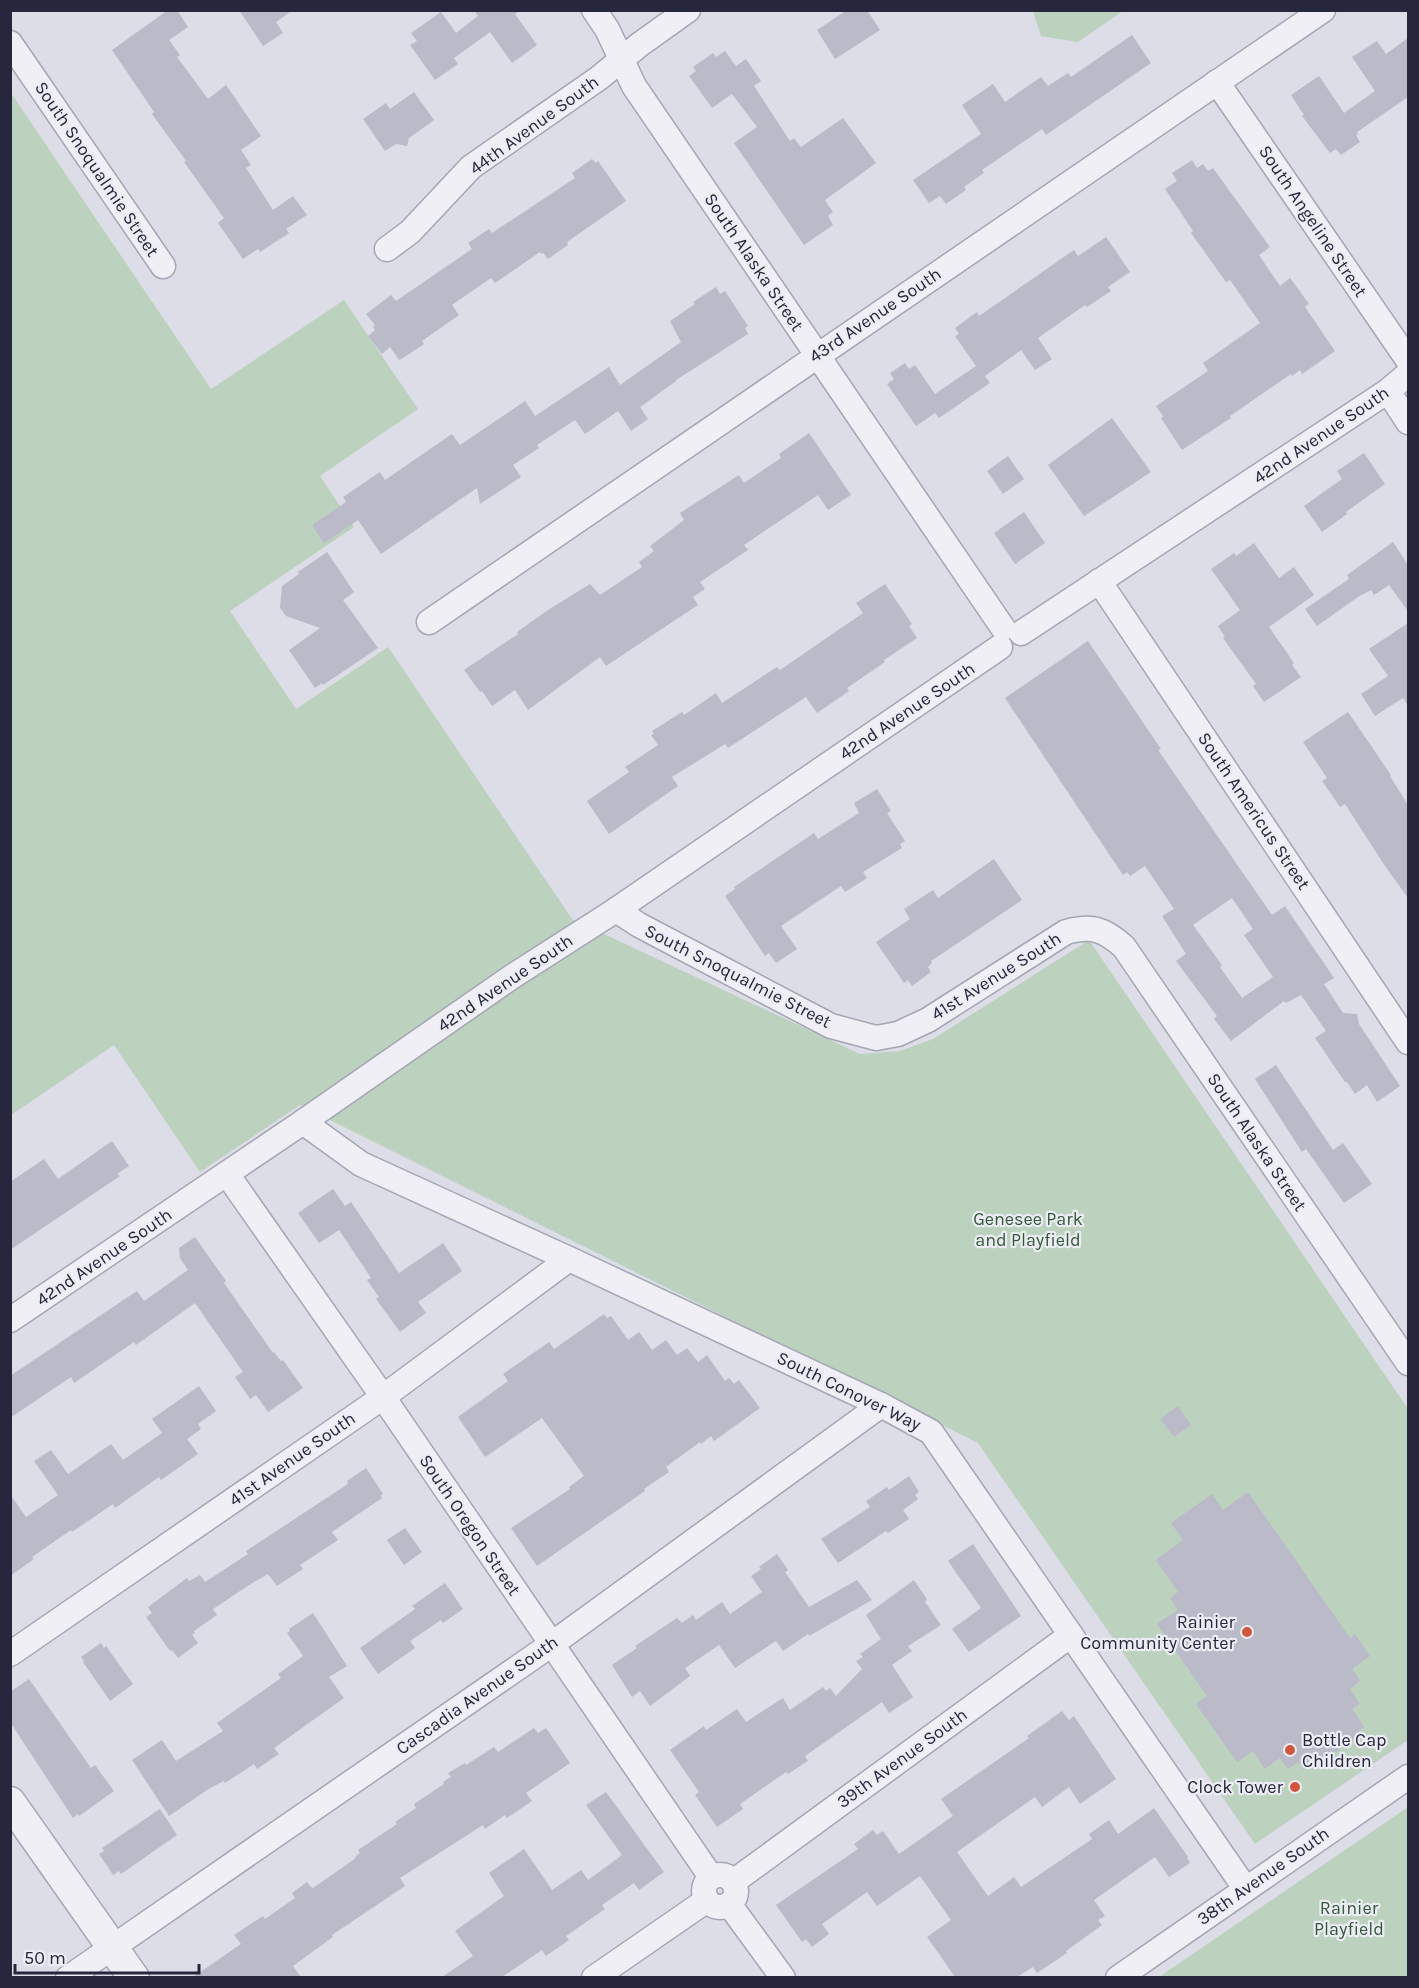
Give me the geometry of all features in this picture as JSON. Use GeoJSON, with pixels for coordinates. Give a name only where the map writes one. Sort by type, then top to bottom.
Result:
{"type":"FeatureCollection","features":[{"type":"Feature","properties":{"kind":"street","name":"South Alaska Street"},"geometry":{"type":"LineString","coordinates":[[594,10],[607,30],[634,86],[1008,636]]}},
{"type":"Feature","properties":{"kind":"street","name":"44th Avenue South"},"geometry":{"type":"LineString","coordinates":[[387,249],[410,232],[471,167],[599,78],[688,10]]}},
{"type":"Feature","properties":{"kind":"street","name":"43rd Avenue South"},"geometry":{"type":"LineString","coordinates":[[429,622],[1323,10]]}},
{"type":"Feature","properties":{"kind":"street","name":"South Snoqualmie Street"},"geometry":{"type":"LineString","coordinates":[[10,43],[163,266]]}},
{"type":"Feature","properties":{"kind":"street","name":"South Angeline Street"},"geometry":{"type":"LineString","coordinates":[[1217,82],[1408,360]]}},
{"type":"Feature","properties":{"kind":"street","name":"42nd Avenue South"},"geometry":{"type":"LineString","coordinates":[[10,1320],[227,1174],[510,978],[616,910],[1008,636],[1099,581],[1388,391],[1408,374]]}},
{"type":"Feature","properties":{"kind":"street"},"geometry":{"type":"LineString","coordinates":[[1388,391],[1408,422]]}},
{"type":"Feature","properties":{"kind":"street","name":"South Americus Street"},"geometry":{"type":"LineString","coordinates":[[1099,581],[1408,1042]]}},
{"type":"Feature","properties":{"kind":"street","name":"South Snoqualmie Street"},"geometry":{"type":"LineString","coordinates":[[616,910],[639,925],[831,1026],[876,1038],[898,1034]]}},
{"type":"Feature","properties":{"kind":"street","name":"41st Avenue South"},"geometry":{"type":"LineString","coordinates":[[898,1034],[928,1020],[1066,932],[1082,928],[1097,930]]}},
{"type":"Feature","properties":{"kind":"street","name":"South Alaska Street"},"geometry":{"type":"LineString","coordinates":[[1097,930],[1112,936],[1124,948],[1408,1364]]}},
{"type":"Feature","properties":{"kind":"street","name":"South Conover Way"},"geometry":{"type":"LineString","coordinates":[[303,1122],[361,1164],[881,1405],[931,1432],[1245,1888]]}},
{"type":"Feature","properties":{"kind":"street","name":"South Oregon Street"},"geometry":{"type":"LineString","coordinates":[[227,1174],[383,1397],[720,1891],[783,1977]]}},
{"type":"Feature","properties":{"kind":"street","name":"41st Avenue South"},"geometry":{"type":"LineString","coordinates":[[10,1654],[383,1397],[569,1259]]}},
{"type":"Feature","properties":{"kind":"street","name":"Cascadia Avenue South"},"geometry":{"type":"LineString","coordinates":[[68,1977],[552,1644],[881,1405]]}},
{"type":"Feature","properties":{"kind":"street","name":"39th Avenue South"},"geometry":{"type":"LineString","coordinates":[[594,1977],[720,1891],[1071,1635]]}},
{"type":"Feature","properties":{"kind":"street","name":"38th Avenue South"},"geometry":{"type":"LineString","coordinates":[[1118,1977],[1408,1776]]}},
{"type":"Feature","properties":{"kind":"street"},"geometry":{"type":"LineString","coordinates":[[10,1802],[134,1977]]}},
{"type":"Feature","properties":{"kind":"green space"},"geometry":{"type":"Polygon","coordinates":[[[1033,10],[1123,11],[1078,42],[1041,36],[1033,10]]]}},
{"type":"Feature","properties":{"kind":"green space","name":"Genesee Park and Playfield"},"geometry":{"type":"Polygon","coordinates":[[[11,93],[211,389],[344,300],[418,409],[320,476],[354,527],[230,611],[296,709],[388,647],[572,919],[860,1054],[900,1051],[933,1039],[1089,940],[1408,1409],[1408,1740],[1255,1844],[978,1443],[300,1105],[200,1172],[114,1045],[11,1115],[11,93]]]}},
{"type":"Feature","properties":{"kind":"green space","name":"Rainier Playfield"},"geometry":{"type":"Polygon","coordinates":[[[1408,1807],[1408,1977],[1159,1977],[1408,1807]]]}},
{"type":"Feature","properties":{"kind":"building"},"geometry":{"type":"Polygon","coordinates":[[[168,10],[177,10],[188,27],[169,40],[180,55],[177,57],[208,99],[226,85],[261,136],[241,150],[251,165],[246,168],[273,210],[293,196],[307,215],[286,229],[289,233],[260,252],[258,249],[243,259],[218,223],[224,218],[152,114],[154,112],[112,50],[168,10]]]}},
{"type":"Feature","properties":{"kind":"building"},"geometry":{"type":"Polygon","coordinates":[[[239,10],[293,10],[276,22],[283,33],[263,46],[239,10]]]}},
{"type":"Feature","properties":{"kind":"building"},"geometry":{"type":"Polygon","coordinates":[[[474,10],[520,10],[515,14],[537,45],[512,63],[490,32],[454,58],[458,64],[435,80],[410,45],[417,41],[411,33],[441,12],[456,33],[478,16],[474,10]]]}},
{"type":"Feature","properties":{"kind":"building"},"geometry":{"type":"Polygon","coordinates":[[[847,10],[867,10],[880,30],[835,59],[817,30],[847,10]]]}},
{"type":"Feature","properties":{"kind":"building"},"geometry":{"type":"Polygon","coordinates":[[[1132,35],[1151,63],[1046,135],[1042,129],[982,170],[984,173],[964,187],[966,190],[946,204],[940,196],[929,203],[913,180],[981,134],[962,105],[993,84],[1005,102],[1041,77],[1048,86],[1068,73],[1071,77],[1132,35]]]}},
{"type":"Feature","properties":{"kind":"building"},"geometry":{"type":"Polygon","coordinates":[[[1408,38],[1408,97],[1357,132],[1356,135],[1360,142],[1341,155],[1336,149],[1330,153],[1302,116],[1304,115],[1291,95],[1319,76],[1344,113],[1375,91],[1352,57],[1377,41],[1386,54],[1408,38]]]}},
{"type":"Feature","properties":{"kind":"building"},"geometry":{"type":"Polygon","coordinates":[[[725,51],[736,66],[746,59],[761,81],[754,86],[790,141],[794,138],[801,147],[843,118],[876,163],[825,200],[833,212],[828,216],[833,225],[804,245],[734,143],[757,127],[732,94],[712,108],[689,76],[696,71],[693,67],[713,53],[716,57],[725,51]]]}},
{"type":"Feature","properties":{"kind":"building"},"geometry":{"type":"Polygon","coordinates":[[[414,92],[434,120],[409,138],[407,146],[396,144],[385,151],[363,119],[386,103],[390,109],[414,92]]]}},
{"type":"Feature","properties":{"kind":"building"},"geometry":{"type":"Polygon","coordinates":[[[592,159],[596,163],[598,161],[626,201],[567,242],[568,245],[548,259],[540,252],[495,283],[491,278],[452,305],[459,315],[422,341],[424,344],[403,358],[399,360],[390,347],[382,354],[368,336],[375,330],[373,327],[375,325],[366,314],[391,295],[396,301],[472,249],[468,243],[489,229],[492,233],[575,178],[572,173],[592,159]]]}},
{"type":"Feature","properties":{"kind":"building"},"geometry":{"type":"Polygon","coordinates":[[[1192,160],[1197,168],[1203,164],[1208,171],[1213,168],[1270,247],[1259,255],[1280,286],[1290,278],[1309,304],[1305,307],[1335,351],[1302,374],[1300,370],[1292,376],[1291,374],[1182,450],[1161,418],[1163,416],[1156,406],[1208,371],[1203,363],[1260,323],[1230,280],[1226,282],[1191,233],[1193,231],[1165,189],[1177,181],[1172,173],[1192,160]]]}},
{"type":"Feature","properties":{"kind":"building"},"geometry":{"type":"Polygon","coordinates":[[[1106,237],[1130,272],[1108,287],[1111,291],[1087,307],[1085,305],[1038,338],[1052,359],[1035,370],[1021,350],[985,376],[990,383],[939,418],[935,413],[916,426],[887,384],[894,379],[890,373],[905,363],[909,369],[915,365],[935,394],[976,366],[955,336],[959,334],[955,328],[977,312],[979,316],[1074,250],[1078,256],[1106,237]]]}},
{"type":"Feature","properties":{"kind":"building"},"geometry":{"type":"Polygon","coordinates":[[[716,287],[720,294],[725,291],[748,326],[745,328],[748,334],[676,380],[640,407],[648,419],[631,431],[618,411],[585,434],[575,420],[537,445],[539,448],[513,465],[521,477],[480,504],[477,488],[381,554],[358,520],[324,543],[312,525],[346,502],[343,497],[380,472],[385,480],[452,434],[460,445],[525,401],[535,416],[609,367],[620,385],[681,342],[670,321],[716,287]]]}},
{"type":"Feature","properties":{"kind":"building"},"geometry":{"type":"Polygon","coordinates":[[[1112,418],[1151,472],[1084,516],[1048,465],[1112,418]]]}},
{"type":"Feature","properties":{"kind":"building"},"geometry":{"type":"Polygon","coordinates":[[[809,433],[851,495],[828,510],[818,495],[744,545],[748,550],[700,582],[705,589],[693,597],[698,605],[606,666],[600,657],[528,710],[515,690],[492,706],[482,691],[480,692],[464,670],[518,634],[517,632],[548,610],[590,584],[600,595],[642,567],[639,562],[654,551],[650,546],[684,520],[680,513],[739,475],[744,483],[781,458],[779,454],[809,433]]]}},
{"type":"Feature","properties":{"kind":"building"},"geometry":{"type":"Polygon","coordinates":[[[1364,453],[1385,484],[1322,532],[1304,506],[1342,479],[1337,471],[1364,453]]]}},
{"type":"Feature","properties":{"kind":"building"},"geometry":{"type":"Polygon","coordinates":[[[1008,456],[1024,479],[1003,494],[987,471],[1008,456]]]}},
{"type":"Feature","properties":{"kind":"building"},"geometry":{"type":"Polygon","coordinates":[[[1024,512],[1045,543],[1015,564],[994,533],[1024,512]]]}},
{"type":"Feature","properties":{"kind":"building"},"geometry":{"type":"Polygon","coordinates":[[[1393,542],[1408,565],[1408,611],[1389,585],[1374,595],[1371,590],[1358,597],[1317,626],[1305,609],[1349,579],[1347,575],[1393,542]]]}},
{"type":"Feature","properties":{"kind":"building"},"geometry":{"type":"Polygon","coordinates":[[[1254,543],[1279,578],[1294,567],[1314,595],[1269,627],[1301,677],[1264,702],[1253,686],[1256,684],[1223,638],[1225,637],[1218,626],[1240,610],[1211,569],[1234,553],[1236,556],[1254,543]]]}},
{"type":"Feature","properties":{"kind":"building"},"geometry":{"type":"Polygon","coordinates":[[[327,552],[354,592],[343,600],[378,648],[315,688],[289,650],[320,628],[286,616],[280,608],[282,586],[327,552]]]}},
{"type":"Feature","properties":{"kind":"building"},"geometry":{"type":"Polygon","coordinates":[[[885,584],[912,624],[909,626],[917,638],[884,660],[885,662],[847,688],[849,691],[817,713],[806,697],[728,748],[725,744],[672,777],[678,786],[609,834],[587,801],[629,772],[625,767],[658,745],[651,735],[654,734],[652,731],[682,712],[684,715],[716,693],[722,703],[777,667],[780,670],[863,613],[856,603],[885,584]]]}},
{"type":"Feature","properties":{"kind":"building"},"geometry":{"type":"Polygon","coordinates":[[[1408,623],[1408,706],[1403,698],[1375,716],[1361,694],[1388,676],[1369,649],[1408,623]]]}},
{"type":"Feature","properties":{"kind":"building"},"geometry":{"type":"Polygon","coordinates":[[[1088,641],[1161,749],[1158,750],[1272,915],[1285,906],[1334,978],[1324,984],[1343,1013],[1357,1014],[1359,1024],[1400,1086],[1377,1102],[1367,1085],[1355,1094],[1315,1038],[1326,1031],[1301,995],[1286,1003],[1284,1001],[1231,1041],[1214,1019],[1217,1016],[1176,961],[1186,954],[1162,916],[1174,909],[1145,866],[1130,876],[1127,872],[1123,875],[1005,698],[1088,641]],[[1232,898],[1193,925],[1242,998],[1273,977],[1244,935],[1253,929],[1232,898]]]}},
{"type":"Feature","properties":{"kind":"building"},"geometry":{"type":"Polygon","coordinates":[[[1348,712],[1391,775],[1408,805],[1408,898],[1345,804],[1340,807],[1322,781],[1327,778],[1303,742],[1348,712]]]}},
{"type":"Feature","properties":{"kind":"building"},"geometry":{"type":"Polygon","coordinates":[[[877,789],[891,811],[887,813],[905,841],[900,844],[902,848],[863,872],[867,878],[845,892],[841,886],[781,926],[797,949],[776,963],[769,953],[765,956],[725,896],[735,889],[734,887],[814,833],[818,839],[859,813],[854,803],[877,789]]]}},
{"type":"Feature","properties":{"kind":"building"},"geometry":{"type":"Polygon","coordinates":[[[994,859],[1022,900],[931,961],[928,967],[931,972],[912,986],[908,980],[904,983],[876,942],[910,919],[904,909],[933,890],[938,898],[994,859]]]}},
{"type":"Feature","properties":{"kind":"building"},"geometry":{"type":"Polygon","coordinates":[[[1276,1065],[1333,1150],[1343,1143],[1372,1184],[1344,1203],[1306,1149],[1302,1152],[1255,1079],[1276,1065]]]}},
{"type":"Feature","properties":{"kind":"building"},"geometry":{"type":"Polygon","coordinates":[[[112,1141],[129,1166],[117,1174],[120,1176],[10,1250],[10,1182],[44,1159],[58,1179],[112,1141]]]}},
{"type":"Feature","properties":{"kind":"building"},"geometry":{"type":"Polygon","coordinates":[[[333,1189],[345,1206],[351,1202],[399,1273],[443,1243],[462,1271],[418,1302],[426,1313],[400,1332],[376,1299],[379,1297],[367,1280],[371,1278],[339,1230],[319,1243],[298,1213],[333,1189]]]}},
{"type":"Feature","properties":{"kind":"building"},"geometry":{"type":"Polygon","coordinates":[[[195,1237],[273,1353],[281,1361],[283,1360],[303,1388],[268,1412],[256,1395],[250,1399],[235,1377],[243,1372],[195,1303],[136,1345],[134,1342],[74,1383],[71,1377],[10,1418],[10,1376],[137,1291],[144,1301],[188,1270],[180,1258],[179,1248],[195,1237]]]}},
{"type":"Feature","properties":{"kind":"building"},"geometry":{"type":"Polygon","coordinates":[[[604,1314],[607,1318],[611,1316],[628,1340],[639,1332],[652,1350],[666,1340],[677,1355],[687,1348],[698,1362],[707,1355],[725,1381],[729,1378],[734,1384],[739,1380],[760,1408],[714,1441],[711,1436],[701,1444],[700,1442],[666,1467],[669,1472],[644,1489],[645,1491],[537,1566],[511,1528],[570,1489],[569,1487],[584,1476],[542,1418],[485,1457],[458,1417],[508,1381],[503,1374],[549,1342],[554,1349],[604,1314]]]}},
{"type":"Feature","properties":{"kind":"building"},"geometry":{"type":"Polygon","coordinates":[[[199,1386],[216,1411],[198,1424],[201,1429],[187,1439],[198,1454],[161,1480],[159,1477],[115,1508],[113,1504],[72,1532],[71,1530],[32,1557],[34,1559],[10,1576],[10,1494],[26,1517],[58,1495],[34,1461],[51,1450],[68,1474],[111,1444],[123,1460],[162,1433],[152,1419],[199,1386]]]}},
{"type":"Feature","properties":{"kind":"building"},"geometry":{"type":"Polygon","coordinates":[[[1178,1406],[1191,1425],[1174,1437],[1160,1419],[1178,1406]]]}},
{"type":"Feature","properties":{"kind":"building"},"geometry":{"type":"Polygon","coordinates":[[[366,1468],[383,1494],[382,1498],[332,1532],[338,1540],[300,1565],[303,1569],[277,1586],[268,1574],[249,1585],[213,1609],[217,1615],[194,1631],[192,1635],[198,1643],[178,1658],[172,1650],[170,1651],[146,1617],[152,1613],[148,1607],[187,1578],[189,1581],[200,1575],[205,1582],[248,1554],[246,1551],[348,1484],[347,1481],[366,1468]]]}},
{"type":"Feature","properties":{"kind":"building"},"geometry":{"type":"Polygon","coordinates":[[[909,1476],[919,1492],[915,1495],[918,1499],[903,1510],[909,1519],[888,1533],[886,1531],[838,1563],[821,1539],[870,1507],[866,1501],[887,1487],[889,1490],[909,1476]]]}},
{"type":"Feature","properties":{"kind":"building","name":"Rainier Community Center"},"geometry":{"type":"Polygon","coordinates":[[[1248,1492],[1350,1638],[1355,1634],[1370,1656],[1352,1669],[1360,1681],[1350,1689],[1360,1704],[1352,1709],[1364,1727],[1359,1730],[1362,1734],[1311,1769],[1309,1767],[1304,1770],[1299,1762],[1288,1769],[1280,1758],[1265,1769],[1253,1751],[1237,1762],[1196,1704],[1207,1696],[1157,1624],[1178,1610],[1170,1598],[1178,1592],[1156,1560],[1183,1540],[1171,1523],[1212,1494],[1223,1510],[1248,1492]]]}},
{"type":"Feature","properties":{"kind":"building"},"geometry":{"type":"Polygon","coordinates":[[[405,1528],[422,1552],[404,1565],[387,1540],[405,1528]]]}},
{"type":"Feature","properties":{"kind":"building"},"geometry":{"type":"Polygon","coordinates":[[[973,1544],[1021,1616],[969,1652],[952,1629],[981,1608],[948,1561],[973,1544]]]}},
{"type":"Feature","properties":{"kind":"building"},"geometry":{"type":"Polygon","coordinates":[[[777,1554],[788,1570],[785,1572],[809,1607],[857,1580],[872,1600],[809,1636],[808,1634],[783,1651],[776,1641],[735,1668],[719,1645],[685,1668],[690,1676],[650,1706],[640,1691],[632,1697],[612,1665],[637,1648],[635,1646],[677,1618],[682,1623],[693,1615],[696,1620],[722,1602],[730,1614],[762,1592],[751,1576],[777,1554]]]}},
{"type":"Feature","properties":{"kind":"building"},"geometry":{"type":"Polygon","coordinates":[[[914,1580],[927,1599],[925,1602],[941,1625],[908,1646],[912,1651],[892,1665],[913,1697],[889,1713],[882,1702],[805,1756],[808,1761],[788,1774],[786,1772],[740,1804],[743,1809],[717,1827],[695,1795],[699,1792],[670,1750],[704,1726],[706,1730],[737,1709],[746,1722],[783,1698],[790,1710],[823,1687],[826,1691],[830,1688],[836,1696],[862,1669],[856,1661],[863,1657],[860,1654],[881,1639],[866,1615],[914,1580]]]}},
{"type":"Feature","properties":{"kind":"building"},"geometry":{"type":"Polygon","coordinates":[[[445,1583],[463,1609],[443,1623],[441,1620],[410,1641],[415,1648],[378,1674],[360,1648],[415,1609],[412,1606],[445,1583]]]}},
{"type":"Feature","properties":{"kind":"building"},"geometry":{"type":"Polygon","coordinates":[[[313,1613],[347,1666],[329,1677],[344,1698],[274,1748],[279,1754],[257,1769],[254,1764],[225,1783],[224,1781],[210,1788],[169,1816],[132,1760],[162,1740],[176,1761],[223,1731],[217,1723],[281,1678],[278,1674],[303,1656],[287,1633],[289,1629],[313,1613]]]}},
{"type":"Feature","properties":{"kind":"building"},"geometry":{"type":"Polygon","coordinates":[[[101,1643],[104,1648],[106,1646],[133,1684],[110,1701],[81,1657],[101,1643]]]}},
{"type":"Feature","properties":{"kind":"building"},"geometry":{"type":"Polygon","coordinates":[[[29,1679],[91,1768],[95,1765],[114,1791],[79,1816],[78,1814],[73,1818],[10,1722],[10,1692],[29,1679]]]}},
{"type":"Feature","properties":{"kind":"building"},"geometry":{"type":"Polygon","coordinates":[[[1062,1711],[1069,1720],[1074,1716],[1116,1779],[1080,1804],[1069,1787],[1042,1807],[1035,1797],[957,1852],[988,1896],[1014,1877],[1021,1887],[1092,1839],[1089,1834],[1109,1820],[1118,1834],[1154,1808],[1190,1863],[1169,1877],[1155,1857],[1094,1900],[1105,1916],[1098,1920],[1102,1925],[1037,1973],[1033,1967],[1017,1977],[955,1977],[927,1937],[951,1920],[920,1876],[877,1906],[867,1892],[822,1924],[829,1934],[812,1947],[806,1939],[802,1942],[776,1905],[858,1849],[854,1844],[873,1830],[877,1835],[883,1831],[899,1854],[953,1816],[941,1799],[1029,1738],[1027,1736],[1062,1711]]]}},
{"type":"Feature","properties":{"kind":"building"},"geometry":{"type":"Polygon","coordinates":[[[534,1728],[538,1733],[546,1728],[570,1763],[526,1793],[532,1801],[507,1818],[505,1815],[485,1829],[483,1825],[400,1878],[405,1886],[332,1935],[333,1937],[293,1966],[301,1977],[193,1977],[241,1944],[234,1935],[263,1916],[265,1919],[295,1898],[292,1893],[307,1882],[313,1888],[356,1858],[360,1853],[358,1850],[397,1824],[395,1822],[416,1808],[414,1804],[444,1784],[443,1782],[451,1777],[448,1773],[465,1763],[466,1765],[494,1747],[498,1752],[534,1728]]]}},
{"type":"Feature","properties":{"kind":"building"},"geometry":{"type":"Polygon","coordinates":[[[606,1792],[664,1872],[639,1890],[634,1883],[602,1905],[605,1909],[566,1936],[569,1940],[546,1956],[542,1950],[502,1977],[442,1977],[473,1956],[455,1931],[504,1896],[489,1873],[524,1849],[552,1890],[581,1870],[588,1880],[622,1855],[586,1805],[606,1792]]]}},
{"type":"Feature","properties":{"kind":"building"},"geometry":{"type":"Polygon","coordinates":[[[160,1809],[177,1835],[121,1874],[119,1871],[113,1875],[99,1854],[104,1851],[102,1848],[160,1809]]]}},
{"type":"Feature","properties":{"kind":"place","name":"Rainier Community Center"},"geometry":{"type":"Point","coordinates":[1247,1632]}},
{"type":"Feature","properties":{"kind":"place","name":"Bottle Cap Children"},"geometry":{"type":"Point","coordinates":[1290,1750]}},
{"type":"Feature","properties":{"kind":"place","name":"Clock Tower"},"geometry":{"type":"Point","coordinates":[1295,1787]}}]}
